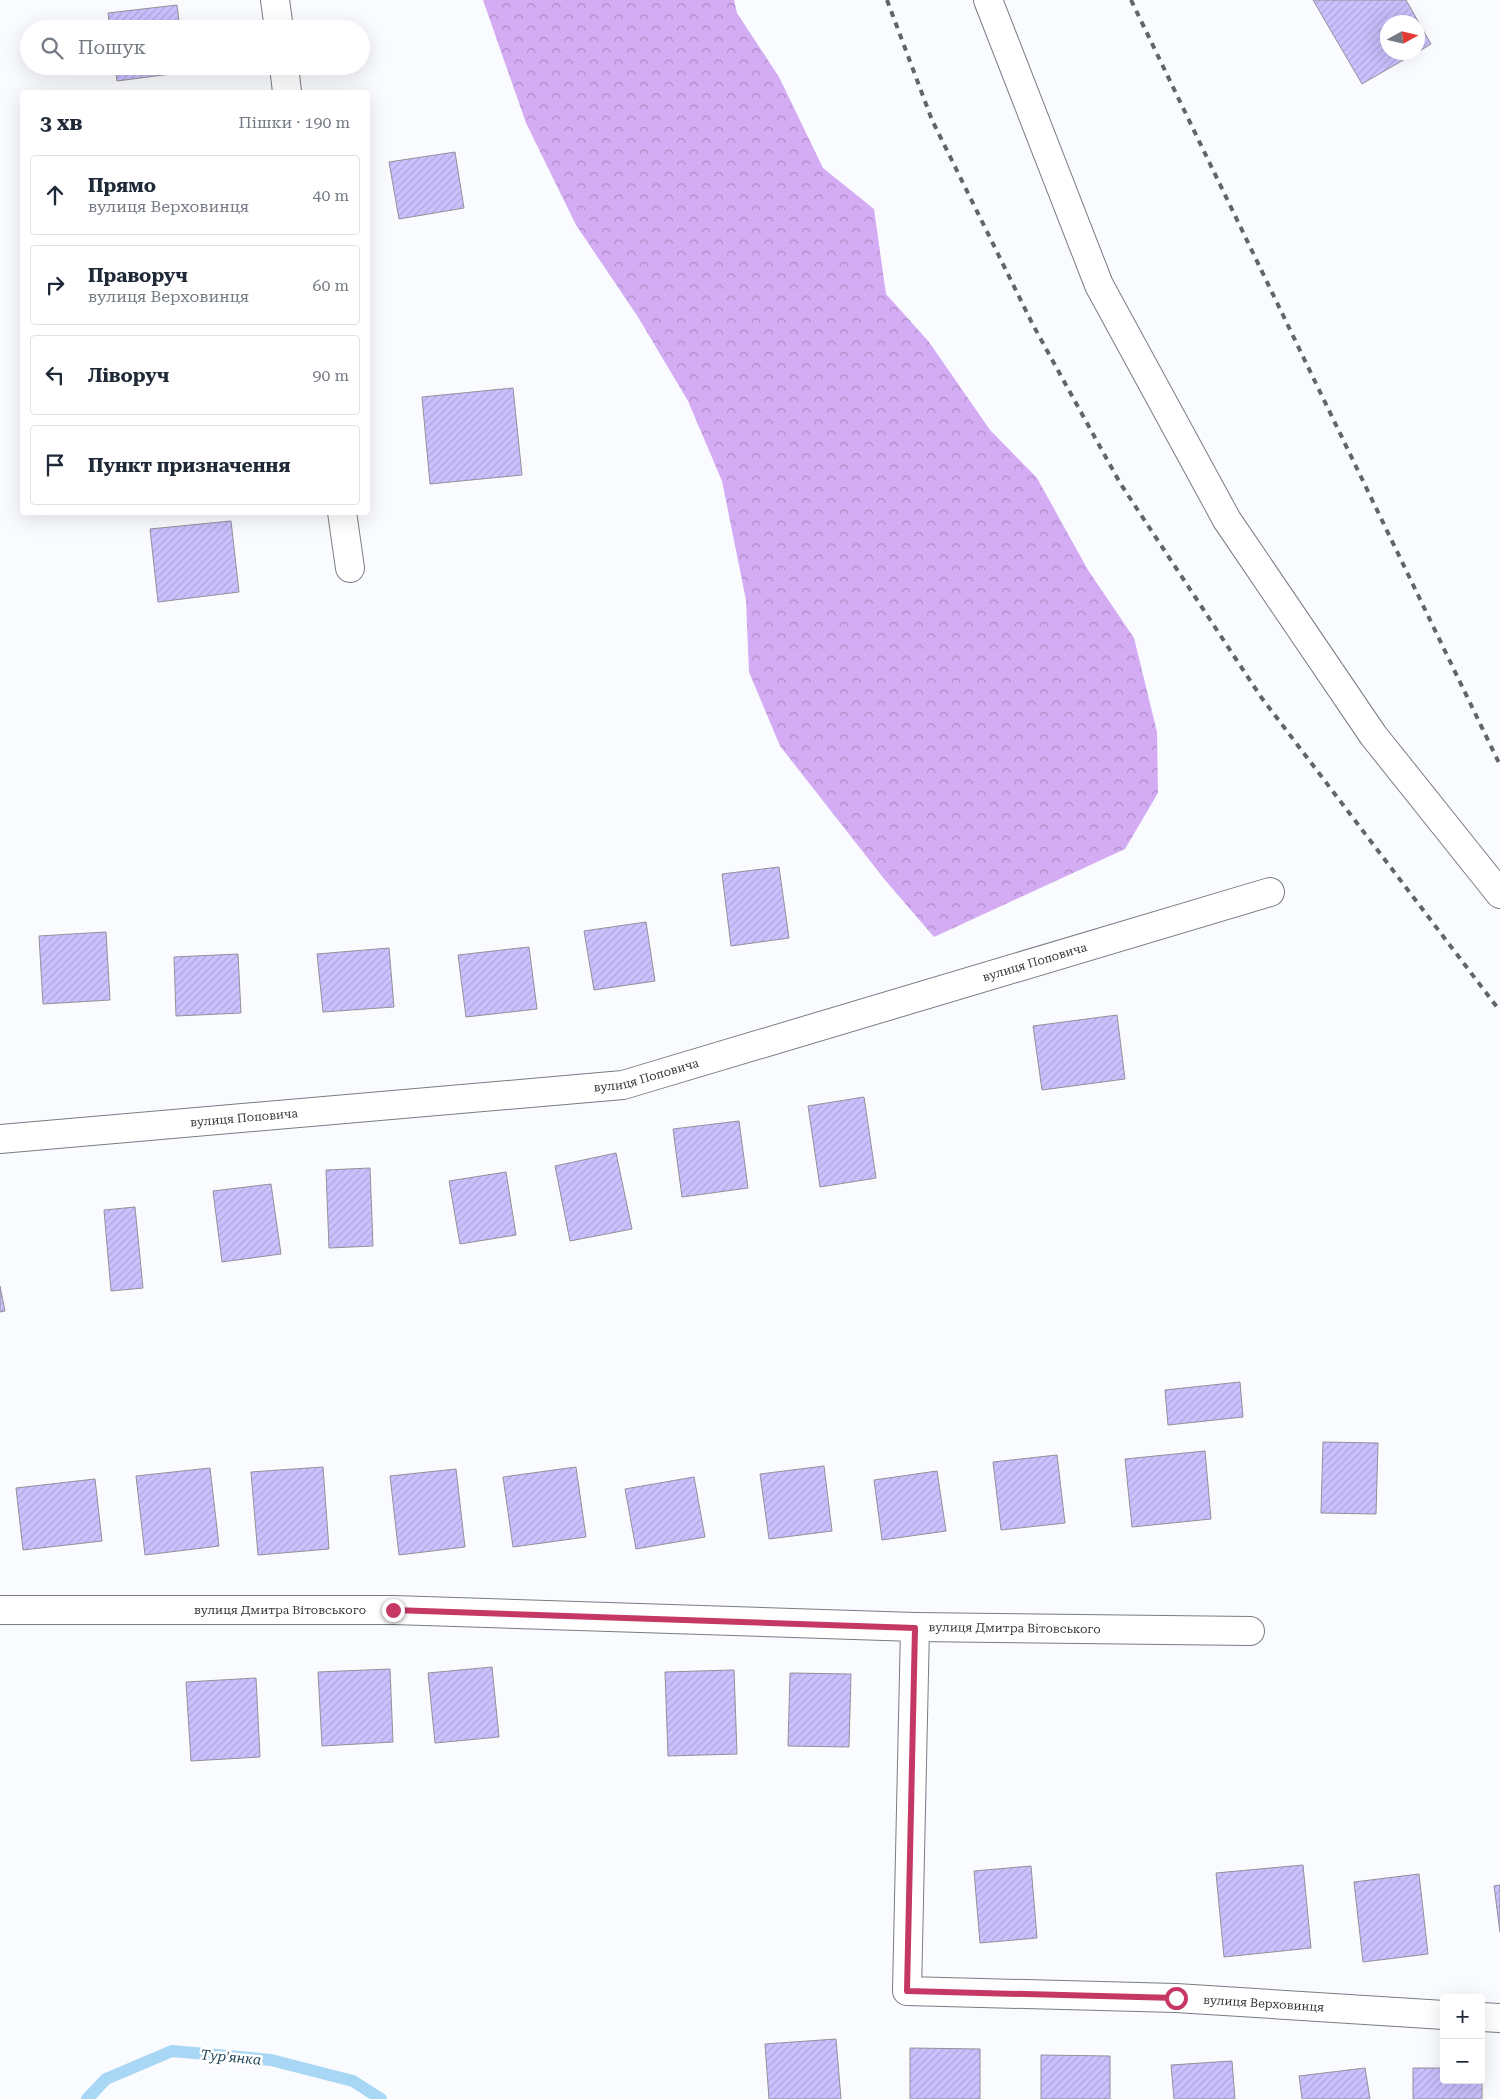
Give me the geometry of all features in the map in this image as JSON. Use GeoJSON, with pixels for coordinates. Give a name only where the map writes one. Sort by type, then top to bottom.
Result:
{"type":"FeatureCollection","features":[{"type":"Feature","properties":{"kind":"street"},"geometry":{"type":"LineString","coordinates":[[275,0],[278,20]]}},
{"type":"Feature","properties":{"kind":"street"},"geometry":{"type":"LineString","coordinates":[[988,0],[1099,285],[1228,520],[1373,734],[1500,894]]}},
{"type":"Feature","properties":{"kind":"street"},"geometry":{"type":"LineString","coordinates":[[285,75],[287,90]]}},
{"type":"Feature","properties":{"kind":"street"},"geometry":{"type":"LineString","coordinates":[[342,515],[350,568]]}},
{"type":"Feature","properties":{"kind":"street","name":"вулиця Поповича"},"geometry":{"type":"LineString","coordinates":[[0,1140],[623,1085],[1270,892]]}},
{"type":"Feature","properties":{"kind":"street","name":"вулиця Дмитра Вітовського"},"geometry":{"type":"LineString","coordinates":[[0,1610],[393,1610],[915,1628],[1250,1631]]}},
{"type":"Feature","properties":{"kind":"street","name":"вулиця Верховинця"},"geometry":{"type":"LineString","coordinates":[[915,1628],[907,1991],[1176,1998],[1440,2015]]}},
{"type":"Feature","properties":{"kind":"street"},"geometry":{"type":"LineString","coordinates":[[1485,2017],[1500,2018]]}},
{"type":"Feature","properties":{"kind":"green space"},"geometry":{"type":"Polygon","coordinates":[[[483,0],[734,0],[737,13],[779,77],[823,168],[874,209],[886,294],[929,342],[990,430],[1037,478],[1088,570],[1134,638],[1157,732],[1158,793],[1125,849],[934,937],[885,880],[780,746],[749,672],[746,600],[722,481],[688,401],[638,317],[576,225],[526,123],[483,0]]]}},
{"type":"Feature","properties":{"kind":"building"},"geometry":{"type":"Polygon","coordinates":[[[1313,0],[1406,0],[1415,15],[1380,15],[1380,60],[1403,60],[1362,84],[1313,0]]]}},
{"type":"Feature","properties":{"kind":"building"},"geometry":{"type":"Polygon","coordinates":[[[177,5],[179,20],[109,20],[108,13],[177,5]]]}},
{"type":"Feature","properties":{"kind":"building"},"geometry":{"type":"Polygon","coordinates":[[[1425,33],[1431,44],[1425,48],[1425,33]]]}},
{"type":"Feature","properties":{"kind":"building"},"geometry":{"type":"Polygon","coordinates":[[[116,75],[163,75],[117,81],[116,75]]]}},
{"type":"Feature","properties":{"kind":"building"},"geometry":{"type":"Polygon","coordinates":[[[455,152],[464,208],[399,219],[389,162],[455,152]]]}},
{"type":"Feature","properties":{"kind":"building"},"geometry":{"type":"Polygon","coordinates":[[[513,388],[522,475],[430,484],[422,397],[513,388]]]}},
{"type":"Feature","properties":{"kind":"building"},"geometry":{"type":"Polygon","coordinates":[[[231,521],[239,592],[158,602],[150,529],[231,521]]]}},
{"type":"Feature","properties":{"kind":"building"},"geometry":{"type":"Polygon","coordinates":[[[779,867],[789,938],[731,946],[722,874],[779,867]]]}},
{"type":"Feature","properties":{"kind":"building"},"geometry":{"type":"Polygon","coordinates":[[[646,922],[655,981],[594,990],[584,931],[646,922]]]}},
{"type":"Feature","properties":{"kind":"building"},"geometry":{"type":"Polygon","coordinates":[[[106,932],[110,1000],[43,1004],[39,936],[106,932]]]}},
{"type":"Feature","properties":{"kind":"building"},"geometry":{"type":"Polygon","coordinates":[[[529,947],[537,1009],[466,1017],[458,955],[529,947]]]}},
{"type":"Feature","properties":{"kind":"building"},"geometry":{"type":"Polygon","coordinates":[[[389,948],[394,1007],[323,1012],[317,954],[389,948]]]}},
{"type":"Feature","properties":{"kind":"building"},"geometry":{"type":"Polygon","coordinates":[[[238,954],[241,1013],[176,1016],[174,957],[238,954]]]}},
{"type":"Feature","properties":{"kind":"building"},"geometry":{"type":"Polygon","coordinates":[[[1117,1015],[1125,1079],[1042,1090],[1033,1026],[1117,1015]]]}},
{"type":"Feature","properties":{"kind":"building"},"geometry":{"type":"Polygon","coordinates":[[[864,1097],[876,1178],[820,1187],[808,1106],[864,1097]]]}},
{"type":"Feature","properties":{"kind":"building"},"geometry":{"type":"Polygon","coordinates":[[[739,1121],[748,1188],[682,1197],[673,1129],[739,1121]]]}},
{"type":"Feature","properties":{"kind":"building"},"geometry":{"type":"Polygon","coordinates":[[[616,1153],[632,1229],[570,1241],[555,1166],[616,1153]]]}},
{"type":"Feature","properties":{"kind":"building"},"geometry":{"type":"Polygon","coordinates":[[[370,1168],[373,1246],[329,1248],[326,1170],[370,1168]]]}},
{"type":"Feature","properties":{"kind":"building"},"geometry":{"type":"Polygon","coordinates":[[[506,1172],[516,1235],[460,1244],[449,1181],[506,1172]]]}},
{"type":"Feature","properties":{"kind":"building"},"geometry":{"type":"Polygon","coordinates":[[[271,1184],[281,1254],[222,1262],[213,1191],[271,1184]]]}},
{"type":"Feature","properties":{"kind":"building"},"geometry":{"type":"Polygon","coordinates":[[[135,1207],[143,1288],[111,1291],[104,1210],[135,1207]]]}},
{"type":"Feature","properties":{"kind":"building"},"geometry":{"type":"Polygon","coordinates":[[[0,1286],[5,1311],[0,1312],[0,1286]]]}},
{"type":"Feature","properties":{"kind":"building"},"geometry":{"type":"Polygon","coordinates":[[[1240,1382],[1243,1417],[1168,1425],[1165,1390],[1240,1382]]]}},
{"type":"Feature","properties":{"kind":"building"},"geometry":{"type":"Polygon","coordinates":[[[1323,1442],[1378,1443],[1376,1514],[1321,1513],[1323,1442]]]}},
{"type":"Feature","properties":{"kind":"building"},"geometry":{"type":"Polygon","coordinates":[[[1205,1451],[1211,1519],[1132,1527],[1125,1459],[1205,1451]]]}},
{"type":"Feature","properties":{"kind":"building"},"geometry":{"type":"Polygon","coordinates":[[[1057,1455],[1065,1523],[1001,1530],[993,1462],[1057,1455]]]}},
{"type":"Feature","properties":{"kind":"building"},"geometry":{"type":"Polygon","coordinates":[[[824,1466],[832,1531],[769,1539],[760,1474],[824,1466]]]}},
{"type":"Feature","properties":{"kind":"building"},"geometry":{"type":"Polygon","coordinates":[[[323,1467],[329,1549],[258,1555],[251,1472],[323,1467]]]}},
{"type":"Feature","properties":{"kind":"building"},"geometry":{"type":"Polygon","coordinates":[[[576,1467],[586,1537],[513,1547],[503,1477],[576,1467]]]}},
{"type":"Feature","properties":{"kind":"building"},"geometry":{"type":"Polygon","coordinates":[[[210,1468],[219,1546],[145,1555],[136,1476],[210,1468]]]}},
{"type":"Feature","properties":{"kind":"building"},"geometry":{"type":"Polygon","coordinates":[[[456,1469],[465,1547],[399,1555],[390,1476],[456,1469]]]}},
{"type":"Feature","properties":{"kind":"building"},"geometry":{"type":"Polygon","coordinates":[[[937,1471],[946,1531],[882,1540],[874,1480],[937,1471]]]}},
{"type":"Feature","properties":{"kind":"building"},"geometry":{"type":"Polygon","coordinates":[[[694,1477],[705,1537],[636,1549],[625,1489],[694,1477]]]}},
{"type":"Feature","properties":{"kind":"building"},"geometry":{"type":"Polygon","coordinates":[[[95,1479],[102,1541],[23,1550],[16,1488],[95,1479]]]}},
{"type":"Feature","properties":{"kind":"building"},"geometry":{"type":"Polygon","coordinates":[[[492,1667],[499,1737],[435,1743],[428,1673],[492,1667]]]}},
{"type":"Feature","properties":{"kind":"building"},"geometry":{"type":"Polygon","coordinates":[[[390,1669],[393,1742],[322,1746],[318,1672],[390,1669]]]}},
{"type":"Feature","properties":{"kind":"building"},"geometry":{"type":"Polygon","coordinates":[[[734,1670],[737,1754],[668,1756],[665,1672],[734,1670]]]}},
{"type":"Feature","properties":{"kind":"building"},"geometry":{"type":"Polygon","coordinates":[[[790,1673],[851,1674],[849,1747],[788,1746],[790,1673]]]}},
{"type":"Feature","properties":{"kind":"building"},"geometry":{"type":"Polygon","coordinates":[[[256,1678],[260,1757],[191,1761],[186,1682],[256,1678]]]}},
{"type":"Feature","properties":{"kind":"building"},"geometry":{"type":"Polygon","coordinates":[[[1303,1865],[1311,1948],[1224,1957],[1216,1873],[1303,1865]]]}},
{"type":"Feature","properties":{"kind":"building"},"geometry":{"type":"Polygon","coordinates":[[[1031,1866],[1037,1938],[980,1943],[974,1871],[1031,1866]]]}},
{"type":"Feature","properties":{"kind":"building"},"geometry":{"type":"Polygon","coordinates":[[[1419,1874],[1428,1954],[1363,1962],[1354,1882],[1419,1874]]]}},
{"type":"Feature","properties":{"kind":"building"},"geometry":{"type":"Polygon","coordinates":[[[1500,1885],[1500,1932],[1494,1886],[1500,1885]]]}},
{"type":"Feature","properties":{"kind":"building"},"geometry":{"type":"Polygon","coordinates":[[[836,2039],[841,2099],[769,2099],[765,2044],[836,2039]]]}},
{"type":"Feature","properties":{"kind":"building"},"geometry":{"type":"Polygon","coordinates":[[[910,2048],[980,2049],[980,2099],[910,2099],[910,2048]]]}},
{"type":"Feature","properties":{"kind":"building"},"geometry":{"type":"Polygon","coordinates":[[[1041,2055],[1110,2056],[1110,2099],[1041,2099],[1041,2055]]]}},
{"type":"Feature","properties":{"kind":"building"},"geometry":{"type":"Polygon","coordinates":[[[1232,2061],[1235,2099],[1174,2099],[1171,2065],[1232,2061]]]}},
{"type":"Feature","properties":{"kind":"building"},"geometry":{"type":"Polygon","coordinates":[[[1365,2068],[1370,2099],[1302,2099],[1299,2076],[1365,2068]]]}},
{"type":"Feature","properties":{"kind":"building"},"geometry":{"type":"Polygon","coordinates":[[[1413,2068],[1440,2068],[1440,2084],[1482,2084],[1482,2099],[1413,2099],[1413,2068]]]}},
{"type":"Feature","properties":{"kind":"waterway","name":"Тур'янка"},"geometry":{"type":"LineString","coordinates":[[87,2099],[106,2079],[172,2051],[271,2060],[353,2081],[381,2099]]}},
{"type":"Feature","properties":{"kind":"railway"},"geometry":{"type":"LineString","coordinates":[[887,0],[932,120],[1033,325],[1120,483],[1261,697],[1500,1011]]}},
{"type":"Feature","properties":{"kind":"railway"},"geometry":{"type":"LineString","coordinates":[[1131,0],[1500,765]]}},
{"type":"Feature","properties":{"kind":"route"},"geometry":{"type":"LineString","coordinates":[[393,1610],[915,1628],[907,1991],[1176,1998]]}}]}
